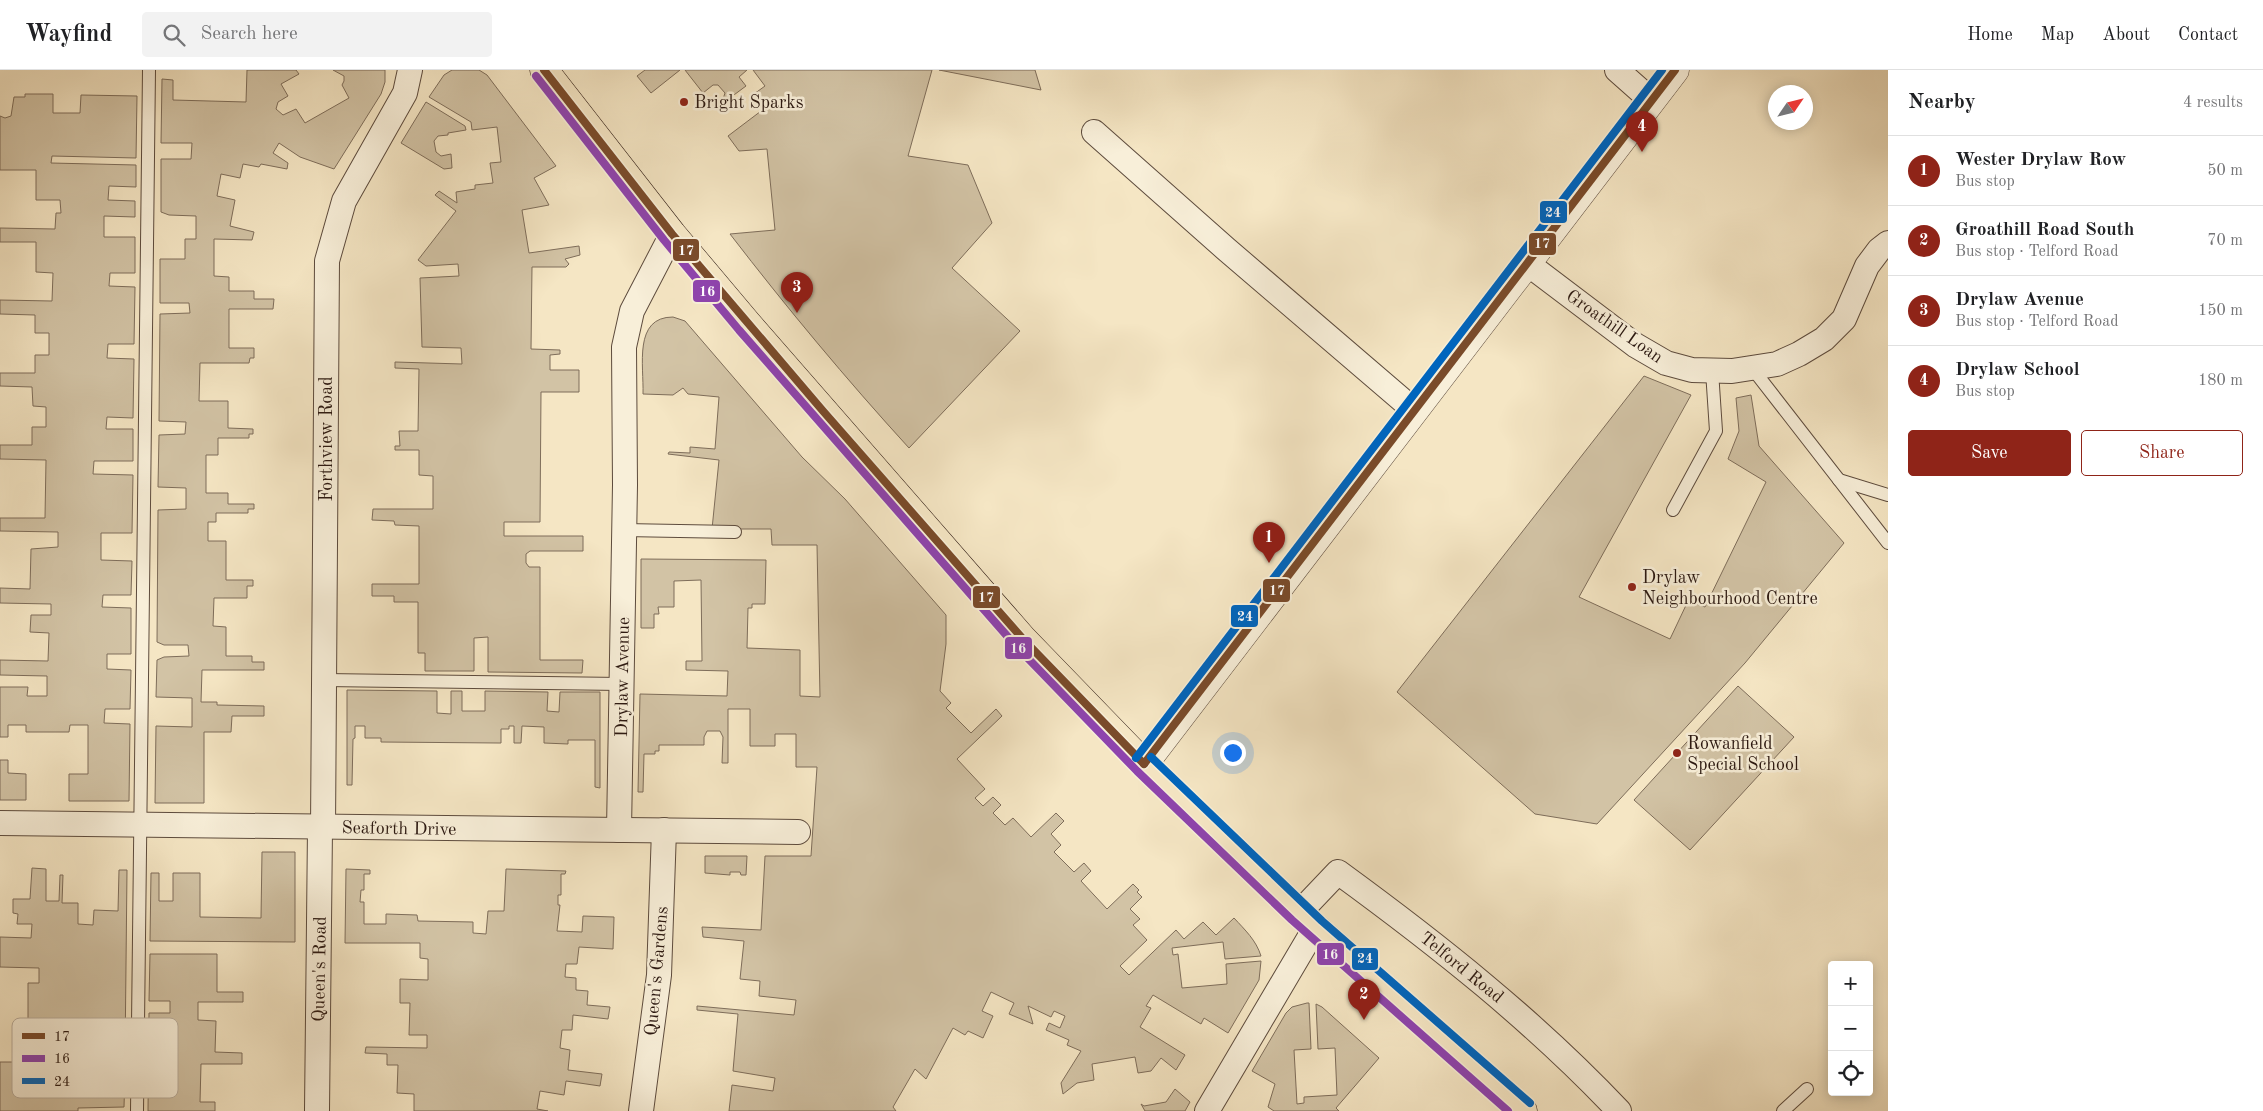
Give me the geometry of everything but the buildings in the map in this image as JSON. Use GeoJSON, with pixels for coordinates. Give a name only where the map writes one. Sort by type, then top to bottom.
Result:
{"type":"FeatureCollection","features":[{"type":"Feature","properties":{"kind":"main road"},"geometry":{"type":"LineString","coordinates":[[544,70],[672,234],[822,411],[1022,638],[1144,764],[1307,920],[1523,1111]]}},
{"type":"Feature","properties":{"kind":"street","name":"Forthview Road"},"geometry":{"type":"LineString","coordinates":[[322,828],[325,680],[327,261],[344,201],[405,93],[410,70]]}},
{"type":"Feature","properties":{"kind":"street"},"geometry":{"type":"LineString","coordinates":[[1617,70],[1652,100]]}},
{"type":"Feature","properties":{"kind":"street"},"geometry":{"type":"LineString","coordinates":[[1144,764],[1675,70]]}},
{"type":"Feature","properties":{"kind":"street"},"geometry":{"type":"LineString","coordinates":[[1094,132],[1226,249],[1415,411]]}},
{"type":"Feature","properties":{"kind":"street","name":"Drylaw Avenue"},"geometry":{"type":"LineString","coordinates":[[619,830],[624,530],[623,364],[627,331],[640,294],[672,234]]}},
{"type":"Feature","properties":{"kind":"street","name":"Groathill Loan"},"geometry":{"type":"LineString","coordinates":[[1528,264],[1635,345],[1666,364],[1712,371],[1777,364],[1799,354],[1824,339],[1844,319],[1867,266],[1879,250],[1888,243]]}},
{"type":"Feature","properties":{"kind":"street","name":"Seaforth Drive"},"geometry":{"type":"LineString","coordinates":[[0,822],[322,828],[798,832]]}},
{"type":"Feature","properties":{"kind":"street","name":"Queen's Road"},"geometry":{"type":"LineString","coordinates":[[317,1111],[322,828]]}},
{"type":"Feature","properties":{"kind":"street","name":"Queen's Gardens"},"geometry":{"type":"LineString","coordinates":[[641,1111],[659,975],[664,830]]}},
{"type":"Feature","properties":{"kind":"street","name":"Telford Road"},"geometry":{"type":"LineString","coordinates":[[1307,920],[1338,872],[1425,935],[1516,1012],[1619,1111]]}},
{"type":"Feature","properties":{"kind":"street"},"geometry":{"type":"LineString","coordinates":[[1207,1111],[1307,920]]}},
{"type":"Feature","properties":{"kind":"lane"},"geometry":{"type":"LineString","coordinates":[[138,1018],[149,70]]}},
{"type":"Feature","properties":{"kind":"lane"},"geometry":{"type":"LineString","coordinates":[[1752,368],[1888,543]]}},
{"type":"Feature","properties":{"kind":"lane"},"geometry":{"type":"LineString","coordinates":[[1673,510],[1716,431],[1712,371]]}},
{"type":"Feature","properties":{"kind":"lane"},"geometry":{"type":"LineString","coordinates":[[1839,480],[1888,495]]}},
{"type":"Feature","properties":{"kind":"lane"},"geometry":{"type":"LineString","coordinates":[[624,530],[735,532]]}},
{"type":"Feature","properties":{"kind":"lane"},"geometry":{"type":"LineString","coordinates":[[325,680],[621,684]]}},
{"type":"Feature","properties":{"kind":"lane"},"geometry":{"type":"LineString","coordinates":[[1783,1111],[1807,1089]]}},
{"type":"Feature","properties":{"kind":"lane"},"geometry":{"type":"LineString","coordinates":[[137,1098],[137,1111]]}},
{"type":"Feature","properties":{"kind":"shaded area"},"geometry":{"type":"Polygon","coordinates":[[[247,70],[296,70],[299,74],[281,84],[288,96],[278,102],[276,109],[283,115],[296,109],[305,123],[349,98],[342,85],[344,76],[333,70],[385,70],[385,82],[381,94],[334,169],[300,157],[279,143],[273,153],[288,163],[287,169],[261,164],[259,167],[243,164],[240,178],[221,174],[217,196],[235,200],[230,226],[254,232],[252,240],[214,239],[214,276],[229,277],[229,291],[254,291],[254,299],[274,299],[273,309],[229,309],[229,348],[254,348],[254,358],[250,358],[249,363],[200,363],[199,401],[228,401],[228,428],[253,429],[253,434],[249,434],[249,438],[218,438],[218,455],[206,455],[206,493],[228,493],[228,504],[254,504],[254,509],[248,509],[248,513],[216,513],[216,522],[208,522],[208,541],[226,541],[226,580],[253,580],[253,586],[247,586],[247,598],[214,598],[213,626],[226,627],[226,656],[252,656],[252,662],[264,662],[264,670],[202,670],[201,702],[217,702],[217,705],[264,706],[264,716],[232,716],[231,732],[204,732],[204,803],[155,803],[156,726],[192,727],[192,698],[156,697],[157,660],[164,657],[189,656],[188,645],[164,645],[157,642],[158,510],[186,509],[186,488],[158,487],[159,435],[185,434],[186,422],[159,421],[160,314],[190,313],[189,303],[160,303],[160,259],[185,259],[185,239],[196,239],[196,216],[169,215],[161,212],[161,159],[191,159],[192,143],[161,143],[162,79],[173,80],[173,100],[246,102],[247,70]]]}},
{"type":"Feature","properties":{"kind":"shaded area"},"geometry":{"type":"Polygon","coordinates":[[[452,70],[479,70],[487,75],[556,166],[534,178],[549,205],[522,210],[529,253],[579,246],[580,255],[565,259],[569,264],[566,267],[532,267],[531,349],[560,350],[560,354],[550,355],[550,370],[579,370],[579,392],[541,392],[540,522],[504,522],[504,536],[583,536],[583,551],[530,551],[526,554],[526,563],[529,567],[540,567],[540,660],[583,660],[582,673],[488,672],[488,637],[474,638],[474,671],[425,671],[425,653],[418,653],[418,602],[394,602],[394,596],[372,596],[372,584],[419,584],[419,526],[395,525],[394,521],[372,520],[373,509],[433,509],[433,476],[419,475],[419,450],[395,450],[395,446],[400,446],[399,431],[418,431],[419,369],[395,368],[395,362],[462,364],[461,348],[422,347],[420,278],[459,276],[458,264],[426,266],[418,260],[456,211],[435,195],[439,191],[457,203],[456,192],[475,189],[475,185],[493,183],[490,163],[501,162],[497,127],[472,130],[471,122],[429,97],[444,75],[452,70]]]}},
{"type":"Feature","properties":{"kind":"shaded area"},"geometry":{"type":"Polygon","coordinates":[[[645,70],[680,70],[651,93],[637,76],[645,70]]]}},
{"type":"Feature","properties":{"kind":"shaded area"},"geometry":{"type":"Polygon","coordinates":[[[685,70],[747,70],[739,77],[746,86],[715,109],[713,106],[723,99],[725,93],[718,85],[713,85],[703,93],[685,70]]]}},
{"type":"Feature","properties":{"kind":"shaded area"},"geometry":{"type":"Polygon","coordinates":[[[753,70],[932,70],[908,156],[968,165],[992,223],[952,268],[1020,331],[909,448],[817,343],[730,234],[775,230],[767,149],[739,151],[728,136],[765,108],[754,94],[765,86],[753,70]]]}},
{"type":"Feature","properties":{"kind":"shaded area"},"geometry":{"type":"Polygon","coordinates":[[[939,70],[1035,70],[1041,90],[939,70]]]}},
{"type":"Feature","properties":{"kind":"shaded area"},"geometry":{"type":"Polygon","coordinates":[[[25,94],[53,94],[53,113],[80,113],[81,95],[137,96],[136,158],[52,156],[51,163],[136,165],[136,187],[109,186],[108,200],[135,201],[135,217],[104,216],[104,237],[135,237],[135,273],[110,273],[109,286],[135,287],[134,344],[108,344],[107,358],[134,359],[133,418],[107,417],[106,429],[133,429],[133,461],[94,461],[93,474],[133,475],[132,533],[101,533],[101,560],[132,561],[131,595],[103,595],[102,607],[131,608],[131,654],[107,654],[107,669],[131,670],[130,709],[105,709],[104,723],[130,724],[129,801],[69,801],[69,774],[88,774],[88,725],[70,725],[69,732],[26,732],[26,725],[8,725],[8,737],[0,737],[0,687],[28,687],[27,696],[47,696],[47,676],[0,675],[0,660],[48,661],[49,633],[30,632],[31,615],[51,615],[51,604],[0,603],[0,588],[30,589],[31,549],[58,547],[58,532],[0,531],[0,518],[45,518],[46,460],[0,459],[0,445],[32,445],[32,427],[46,427],[46,407],[33,406],[32,387],[0,386],[0,373],[35,373],[35,355],[49,355],[49,333],[35,333],[35,315],[0,314],[0,300],[52,301],[53,273],[36,272],[36,242],[0,242],[0,228],[55,229],[56,213],[61,213],[60,200],[36,200],[36,170],[0,170],[0,116],[5,118],[11,116],[14,97],[25,97],[25,94]]]}},
{"type":"Feature","properties":{"kind":"shaded area"},"geometry":{"type":"Polygon","coordinates":[[[426,102],[465,126],[466,130],[438,136],[434,141],[436,152],[441,156],[451,154],[452,168],[444,169],[401,143],[426,102]]]}},
{"type":"Feature","properties":{"kind":"shaded area"},"geometry":{"type":"Polygon","coordinates":[[[673,317],[685,321],[802,457],[845,499],[946,615],[946,644],[940,691],[951,703],[946,708],[971,733],[996,709],[1002,716],[957,759],[985,789],[975,798],[983,806],[993,797],[1001,805],[993,813],[1005,825],[1013,818],[1031,837],[1056,813],[1064,821],[1051,834],[1061,845],[1054,852],[1074,872],[1084,863],[1091,871],[1081,881],[1107,909],[1133,884],[1139,890],[1137,892],[1142,897],[1130,909],[1140,919],[1133,925],[1147,940],[1120,966],[1129,975],[1176,930],[1184,939],[1203,922],[1216,935],[1234,918],[1250,936],[1261,956],[1225,959],[1223,942],[1172,948],[1173,955],[1178,954],[1182,988],[1227,984],[1226,964],[1261,961],[1259,980],[1228,1033],[1204,1018],[1201,1024],[1153,995],[1146,1006],[1151,1008],[1140,1027],[1185,1055],[1176,1070],[1161,1058],[1151,1071],[1138,1073],[1135,1057],[1092,1064],[1094,1080],[1077,1083],[1063,1094],[1061,1083],[1081,1051],[1067,1045],[1069,1040],[1046,1030],[1049,1023],[1060,1028],[1065,1016],[1054,1011],[1051,1017],[1028,1006],[1033,1024],[1009,1014],[1014,1003],[991,992],[982,1011],[993,1016],[983,1038],[968,1031],[965,1035],[953,1028],[926,1079],[915,1069],[893,1107],[896,1111],[729,1111],[732,1085],[773,1091],[775,1078],[733,1071],[738,1014],[697,1010],[697,1006],[794,1015],[796,1000],[759,996],[760,981],[740,979],[744,941],[703,937],[702,927],[761,930],[765,856],[811,856],[817,767],[796,767],[796,734],[775,734],[775,746],[750,746],[750,709],[728,709],[728,763],[722,763],[723,737],[720,731],[707,731],[704,737],[704,745],[659,745],[659,751],[655,751],[655,754],[644,754],[643,792],[638,792],[640,694],[727,696],[728,671],[686,670],[686,661],[702,661],[701,580],[674,581],[674,607],[658,607],[659,614],[654,614],[654,628],[641,628],[641,559],[766,560],[765,604],[752,604],[752,608],[748,608],[747,648],[800,650],[800,696],[820,697],[817,545],[772,545],[771,529],[712,529],[719,460],[668,454],[669,452],[690,453],[690,447],[715,449],[719,397],[688,394],[683,388],[673,395],[643,394],[642,357],[646,334],[652,325],[660,319],[673,317]]]}},
{"type":"Feature","properties":{"kind":"shaded area"},"geometry":{"type":"Polygon","coordinates":[[[1644,376],[1691,395],[1579,597],[1670,639],[1688,601],[1705,607],[1766,482],[1728,459],[1739,431],[1736,398],[1751,395],[1759,446],[1844,543],[1745,663],[1597,824],[1535,814],[1397,692],[1644,376]]]}},
{"type":"Feature","properties":{"kind":"shaded area"},"geometry":{"type":"Polygon","coordinates":[[[1738,686],[1794,737],[1690,850],[1634,800],[1738,686]]]}},
{"type":"Feature","properties":{"kind":"shaded area"},"geometry":{"type":"Polygon","coordinates":[[[347,690],[437,691],[437,713],[451,714],[451,691],[462,691],[462,711],[485,711],[485,691],[548,692],[547,711],[559,712],[560,692],[600,692],[600,788],[595,787],[595,740],[568,740],[568,744],[544,743],[544,727],[522,726],[521,743],[514,743],[514,726],[509,726],[509,729],[501,729],[501,743],[498,743],[381,742],[381,738],[365,738],[365,726],[355,726],[352,785],[347,785],[347,690]]]}},
{"type":"Feature","properties":{"kind":"shaded area"},"geometry":{"type":"Polygon","coordinates":[[[0,760],[8,760],[8,773],[26,774],[26,800],[0,800],[0,760]]]}},
{"type":"Feature","properties":{"kind":"shaded area"},"geometry":{"type":"Polygon","coordinates":[[[262,852],[295,852],[295,942],[150,941],[151,873],[159,873],[159,901],[173,901],[173,873],[200,873],[200,917],[261,918],[262,852]]]}},
{"type":"Feature","properties":{"kind":"shaded area"},"geometry":{"type":"Polygon","coordinates":[[[705,856],[747,856],[746,875],[741,875],[740,872],[730,872],[730,875],[705,873],[705,856]]]}},
{"type":"Feature","properties":{"kind":"shaded area"},"geometry":{"type":"Polygon","coordinates":[[[32,868],[46,869],[46,901],[59,901],[60,875],[63,875],[62,903],[78,903],[78,924],[93,925],[94,910],[118,911],[119,870],[127,870],[125,1018],[28,1018],[28,983],[39,983],[39,968],[0,967],[0,937],[31,938],[32,924],[17,924],[18,914],[13,913],[13,899],[30,899],[32,868]]]}},
{"type":"Feature","properties":{"kind":"shaded area"},"geometry":{"type":"Polygon","coordinates":[[[346,869],[370,870],[370,874],[364,874],[364,890],[361,890],[360,902],[364,902],[364,924],[386,924],[386,914],[417,915],[418,921],[473,922],[473,933],[486,934],[488,911],[504,911],[506,869],[566,871],[565,874],[561,874],[561,895],[558,895],[558,905],[560,905],[557,931],[582,932],[583,916],[614,917],[613,949],[579,947],[577,964],[566,964],[565,977],[576,978],[576,990],[588,991],[587,1005],[610,1007],[608,1019],[573,1015],[572,1030],[562,1030],[560,1048],[570,1050],[568,1070],[602,1074],[600,1086],[566,1081],[564,1095],[540,1091],[537,1109],[548,1111],[414,1111],[414,1094],[397,1093],[398,1065],[387,1065],[387,1054],[365,1053],[366,1047],[427,1048],[427,1035],[409,1035],[410,1003],[400,1003],[400,979],[428,980],[428,959],[420,958],[420,943],[345,943],[346,869]]]}},
{"type":"Feature","properties":{"kind":"shaded area"},"geometry":{"type":"Polygon","coordinates":[[[150,954],[217,954],[217,992],[243,992],[243,1002],[198,1002],[198,1020],[216,1021],[215,1052],[242,1053],[242,1064],[201,1064],[200,1102],[215,1102],[215,1111],[148,1111],[148,1098],[178,1098],[178,1018],[149,1018],[149,1013],[170,1013],[170,1001],[149,1001],[150,954]]]}},
{"type":"Feature","properties":{"kind":"shaded area"},"geometry":{"type":"Polygon","coordinates":[[[1309,1003],[1311,1049],[1294,1050],[1297,1104],[1304,1103],[1304,1097],[1337,1095],[1335,1048],[1318,1049],[1316,1004],[1322,1007],[1379,1058],[1336,1108],[1339,1111],[1274,1111],[1268,1107],[1275,1084],[1252,1071],[1286,1013],[1292,1007],[1309,1003]]]}},
{"type":"Feature","properties":{"kind":"shaded area"},"geometry":{"type":"Polygon","coordinates":[[[0,1062],[12,1062],[12,1098],[124,1098],[124,1107],[78,1108],[78,1111],[0,1111],[0,1062]]]}},
{"type":"Feature","properties":{"kind":"shaded area"},"geometry":{"type":"Polygon","coordinates":[[[1175,1089],[1190,1102],[1185,1111],[1145,1111],[1141,1104],[1144,1106],[1166,1102],[1175,1089]]]}},
{"type":"Feature","properties":{"kind":"transit line","name":"17"},"geometry":{"type":"LineString","coordinates":[[544,70],[672,234],[823,411],[1022,638],[1144,764]]}},
{"type":"Feature","properties":{"kind":"transit line","name":"24"},"geometry":{"type":"LineString","coordinates":[[1136,758],[1662,70]]}},
{"type":"Feature","properties":{"kind":"transit line","name":"17"},"geometry":{"type":"LineString","coordinates":[[1144,764],[1675,70]]}},
{"type":"Feature","properties":{"kind":"transit line","name":"16"},"geometry":{"type":"LineString","coordinates":[[536,76],[664,240],[739,330],[1015,645],[1137,771],[1292,920],[1508,1111]]}},
{"type":"Feature","properties":{"kind":"transit line","name":"24"},"geometry":{"type":"LineString","coordinates":[[1151,757],[1322,921],[1530,1103]]}},
{"type":"Feature","properties":{"kind":"place","name":"Bright Sparks"},"geometry":{"type":"Point","coordinates":[684,102]}},
{"type":"Feature","properties":{"kind":"place","name":"Drylaw School"},"geometry":{"type":"Point","coordinates":[1642,152]}},
{"type":"Feature","properties":{"kind":"place","name":"Drylaw Avenue"},"geometry":{"type":"Point","coordinates":[797,313]}},
{"type":"Feature","properties":{"kind":"place","name":"Wester Drylaw Row"},"geometry":{"type":"Point","coordinates":[1269,563]}},
{"type":"Feature","properties":{"kind":"place","name":"Drylaw Neighbourhood Centre"},"geometry":{"type":"Point","coordinates":[1632,587]}},
{"type":"Feature","properties":{"kind":"place","name":"Rowanfield Special School"},"geometry":{"type":"Point","coordinates":[1677,753]}},
{"type":"Feature","properties":{"kind":"place","name":"Groathill Road South"},"geometry":{"type":"Point","coordinates":[1364,1020]}}]}
